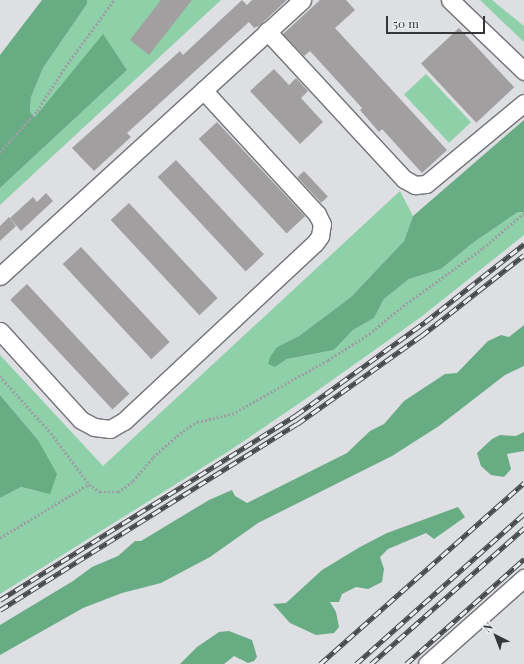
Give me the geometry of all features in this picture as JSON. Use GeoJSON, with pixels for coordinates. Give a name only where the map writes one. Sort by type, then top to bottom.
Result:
{"type":"FeatureCollection","features":[{"type":"Feature","properties":{"kind":"lane"},"geometry":{"type":"LineString","coordinates":[[0,276],[302,0]]}},
{"type":"Feature","properties":{"kind":"lane"},"geometry":{"type":"LineString","coordinates":[[450,0],[524,71]]}},
{"type":"Feature","properties":{"kind":"lane"},"geometry":{"type":"LineString","coordinates":[[267,31],[404,179],[415,185],[426,184],[524,103]]}},
{"type":"Feature","properties":{"kind":"lane"},"geometry":{"type":"LineString","coordinates":[[0,331],[81,420],[94,427],[110,429],[124,421],[315,243],[320,236],[322,224],[317,214],[203,90]]}},
{"type":"Feature","properties":{"kind":"lane"},"geometry":{"type":"LineString","coordinates":[[427,664],[524,578]]}},
{"type":"Feature","properties":{"kind":"path"},"geometry":{"type":"LineString","coordinates":[[0,152],[37,110],[64,67],[114,0]]}},
{"type":"Feature","properties":{"kind":"path"},"geometry":{"type":"LineString","coordinates":[[0,376],[51,434],[89,484],[100,492],[118,492],[133,481],[153,458],[183,431],[197,422],[232,414],[370,334],[403,306],[483,248],[524,213]]}},
{"type":"Feature","properties":{"kind":"path"},"geometry":{"type":"LineString","coordinates":[[0,538],[89,484]]}},
{"type":"Feature","properties":{"kind":"green space"},"geometry":{"type":"Polygon","coordinates":[[[42,0],[87,0],[87,4],[43,68],[31,97],[30,112],[35,117],[103,34],[127,70],[0,188],[0,55],[42,0]]]}},
{"type":"Feature","properties":{"kind":"green space"},"geometry":{"type":"Polygon","coordinates":[[[87,0],[221,0],[0,205],[0,188],[127,70],[103,35],[35,118],[30,112],[31,97],[43,68],[87,4],[87,0]]]}},
{"type":"Feature","properties":{"kind":"green space"},"geometry":{"type":"Polygon","coordinates":[[[480,0],[492,0],[524,26],[524,42],[480,0]]]}},
{"type":"Feature","properties":{"kind":"green space"},"geometry":{"type":"Polygon","coordinates":[[[426,74],[471,122],[449,143],[404,94],[426,74]]]}},
{"type":"Feature","properties":{"kind":"green space"},"geometry":{"type":"Polygon","coordinates":[[[524,120],[524,212],[518,212],[474,242],[441,269],[409,279],[384,299],[374,318],[353,330],[334,350],[287,359],[275,367],[268,364],[270,357],[277,347],[299,336],[351,297],[404,241],[413,216],[524,120]]]}},
{"type":"Feature","properties":{"kind":"green space"},"geometry":{"type":"Polygon","coordinates":[[[400,191],[413,216],[404,241],[351,297],[299,336],[277,347],[275,367],[287,359],[334,350],[353,330],[374,318],[384,299],[409,279],[441,269],[474,242],[518,212],[524,212],[524,235],[421,317],[307,398],[229,451],[0,594],[0,498],[21,487],[36,491],[38,440],[0,395],[0,355],[103,466],[400,191]]]}},
{"type":"Feature","properties":{"kind":"green space"},"geometry":{"type":"Polygon","coordinates":[[[524,325],[524,366],[505,375],[439,426],[392,456],[258,523],[210,557],[161,583],[122,593],[83,608],[0,655],[0,625],[73,581],[92,567],[118,556],[135,541],[141,541],[209,500],[232,490],[235,496],[247,503],[347,453],[370,431],[384,424],[404,401],[445,374],[457,373],[488,341],[501,335],[509,337],[524,325]]]}},
{"type":"Feature","properties":{"kind":"green space"},"geometry":{"type":"Polygon","coordinates":[[[0,395],[38,440],[57,474],[50,494],[21,487],[0,498],[0,395]]]}},
{"type":"Feature","properties":{"kind":"green space"},"geometry":{"type":"Polygon","coordinates":[[[524,432],[524,451],[507,454],[511,469],[504,477],[491,475],[481,466],[477,453],[492,439],[500,435],[516,436],[524,432]]]}},
{"type":"Feature","properties":{"kind":"green space"},"geometry":{"type":"Polygon","coordinates":[[[458,507],[465,517],[434,539],[426,533],[388,549],[380,557],[384,569],[382,582],[368,589],[356,587],[342,594],[339,602],[330,602],[336,612],[339,627],[334,633],[316,635],[290,623],[273,604],[286,603],[322,570],[360,547],[387,533],[458,507]]]}},
{"type":"Feature","properties":{"kind":"green space"},"geometry":{"type":"Polygon","coordinates":[[[229,631],[252,640],[257,657],[254,661],[248,663],[234,656],[224,664],[180,664],[197,647],[219,632],[229,631]]]}},
{"type":"Feature","properties":{"kind":"building"},"geometry":{"type":"Polygon","coordinates":[[[161,0],[192,0],[149,55],[130,40],[161,0]]]}},
{"type":"Feature","properties":{"kind":"building"},"geometry":{"type":"Polygon","coordinates":[[[242,0],[247,5],[252,0],[287,0],[259,26],[254,28],[249,22],[127,133],[131,137],[94,171],[72,148],[180,51],[183,55],[242,0]]]}},
{"type":"Feature","properties":{"kind":"building"},"geometry":{"type":"Polygon","coordinates":[[[320,0],[346,0],[355,10],[335,28],[447,150],[422,173],[382,129],[379,132],[360,110],[362,108],[310,51],[304,56],[283,34],[320,0]]]}},
{"type":"Feature","properties":{"kind":"building"},"geometry":{"type":"Polygon","coordinates":[[[459,28],[514,87],[476,123],[421,63],[459,28]]]}},
{"type":"Feature","properties":{"kind":"building"},"geometry":{"type":"Polygon","coordinates":[[[274,69],[289,85],[296,78],[308,91],[301,98],[323,122],[300,144],[250,91],[274,69]]]}},
{"type":"Feature","properties":{"kind":"building"},"geometry":{"type":"Polygon","coordinates":[[[217,122],[305,216],[287,233],[199,139],[217,122]]]}},
{"type":"Feature","properties":{"kind":"building"},"geometry":{"type":"Polygon","coordinates":[[[176,160],[264,254],[246,271],[158,177],[176,160]]]}},
{"type":"Feature","properties":{"kind":"building"},"geometry":{"type":"Polygon","coordinates":[[[304,171],[328,197],[321,203],[297,177],[304,171]]]}},
{"type":"Feature","properties":{"kind":"building"},"geometry":{"type":"Polygon","coordinates":[[[46,193],[53,201],[21,231],[10,218],[33,197],[37,202],[46,193]]]}},
{"type":"Feature","properties":{"kind":"building"},"geometry":{"type":"Polygon","coordinates":[[[129,203],[218,298],[199,315],[111,220],[129,203]]]}},
{"type":"Feature","properties":{"kind":"building"},"geometry":{"type":"Polygon","coordinates":[[[9,217],[16,226],[0,241],[0,226],[9,217]]]}},
{"type":"Feature","properties":{"kind":"building"},"geometry":{"type":"Polygon","coordinates":[[[81,247],[170,342],[151,359],[63,264],[81,247]]]}},
{"type":"Feature","properties":{"kind":"building"},"geometry":{"type":"Polygon","coordinates":[[[27,284],[129,394],[112,409],[10,300],[27,284]]]}},
{"type":"Feature","properties":{"kind":"railway"},"geometry":{"type":"LineString","coordinates":[[0,600],[296,415],[425,322],[524,244]]}},
{"type":"Feature","properties":{"kind":"railway"},"geometry":{"type":"LineString","coordinates":[[0,610],[297,424],[421,336],[524,255]]}},
{"type":"Feature","properties":{"kind":"railway"},"geometry":{"type":"LineString","coordinates":[[320,664],[524,483]]}},
{"type":"Feature","properties":{"kind":"railway"},"geometry":{"type":"LineString","coordinates":[[356,664],[524,514]]}},
{"type":"Feature","properties":{"kind":"railway"},"geometry":{"type":"LineString","coordinates":[[371,664],[524,528]]}},
{"type":"Feature","properties":{"kind":"railway"},"geometry":{"type":"LineString","coordinates":[[406,664],[524,559]]}}]}
